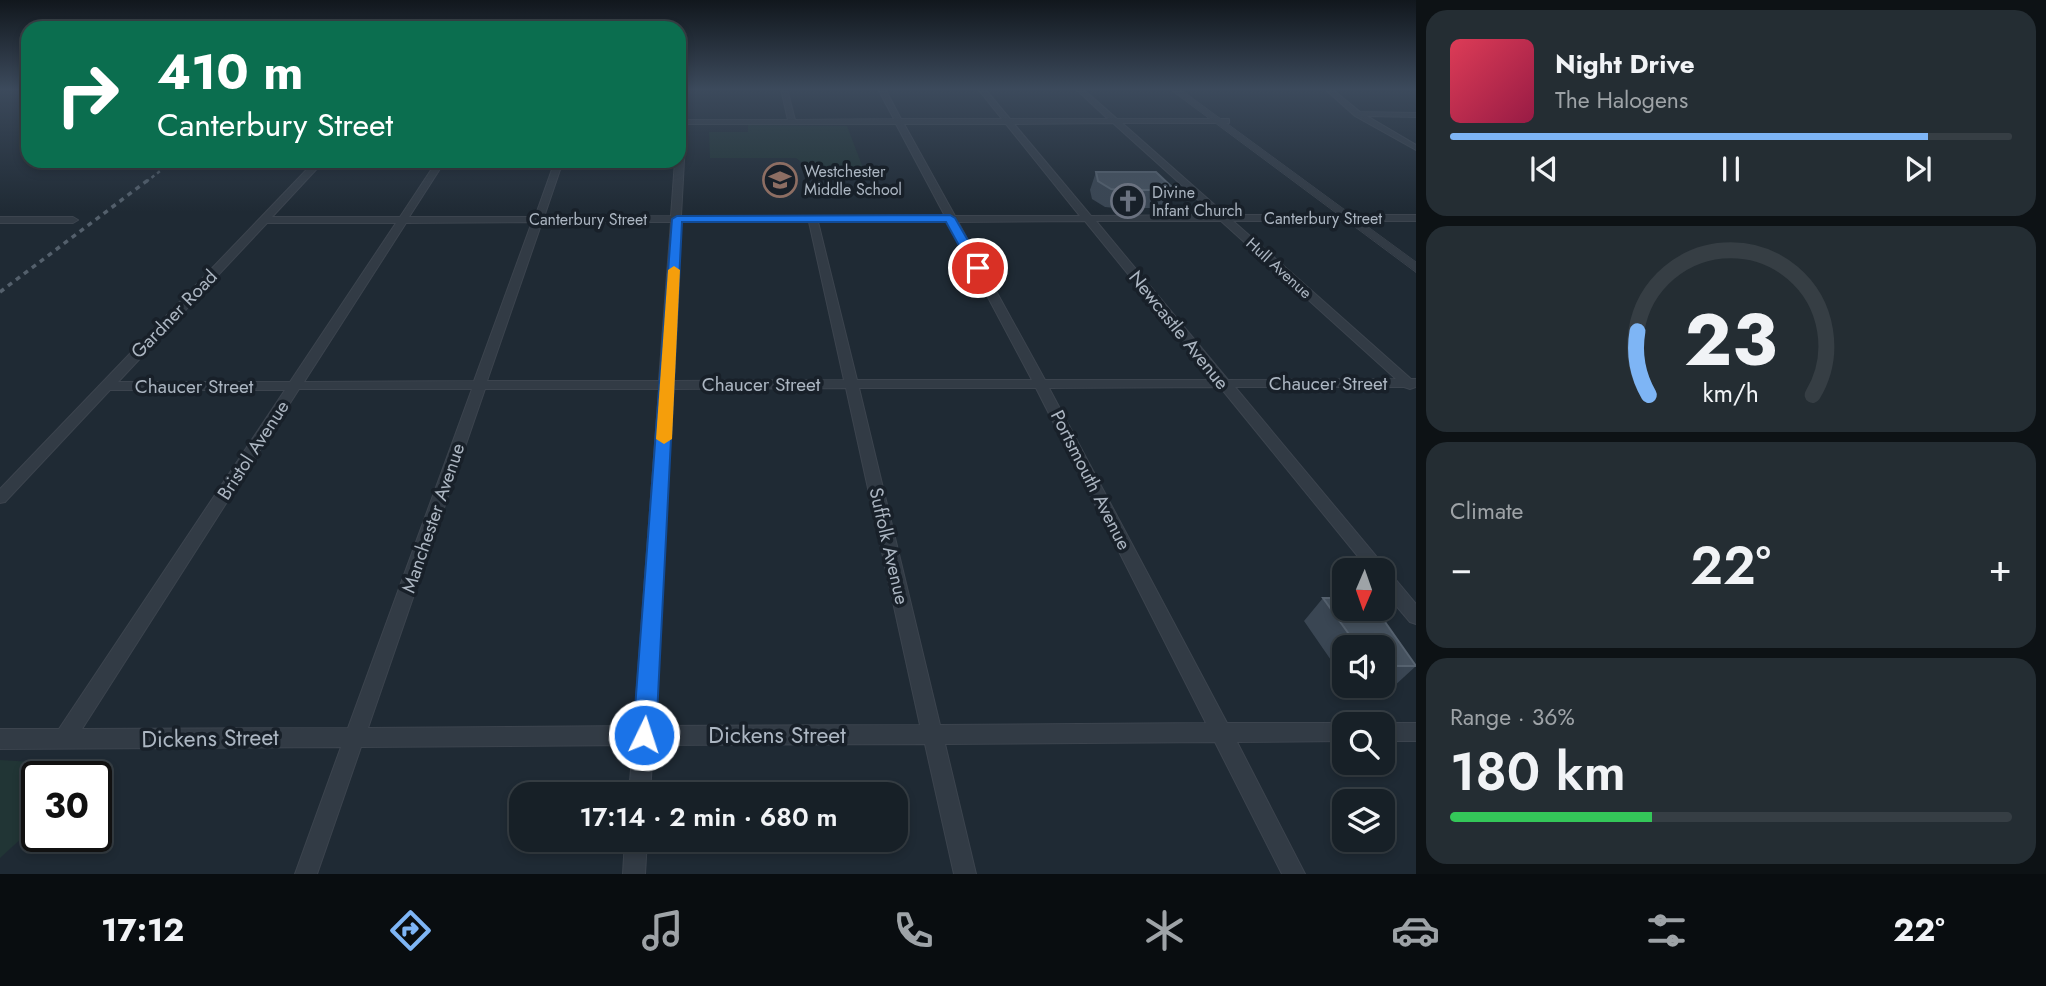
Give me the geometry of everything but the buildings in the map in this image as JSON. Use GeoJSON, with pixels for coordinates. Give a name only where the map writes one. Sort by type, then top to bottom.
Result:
{"type":"FeatureCollection","features":[{"type":"Feature","properties":{"kind":"street","name":"Portsmouth Avenue"},"geometry":{"type":"LineString","coordinates":[[904,130],[1041,383],[1294,874]]}},
{"type":"Feature","properties":{"kind":"street","name":"Newcastle Avenue"},"geometry":{"type":"LineString","coordinates":[[1014,130],[1368,558]]}},
{"type":"Feature","properties":{"kind":"street","name":"Hull Avenue"},"geometry":{"type":"LineString","coordinates":[[1125,130],[1413,386]]}},
{"type":"Feature","properties":{"kind":"street"},"geometry":{"type":"LineString","coordinates":[[1233,130],[1416,268]]}},
{"type":"Feature","properties":{"kind":"street"},"geometry":{"type":"LineString","coordinates":[[1234,130],[1416,254]]}},
{"type":"Feature","properties":{"kind":"street"},"geometry":{"type":"LineString","coordinates":[[1385,130],[1416,148]]}},
{"type":"Feature","properties":{"kind":"street","name":"Gardner Road"},"geometry":{"type":"LineString","coordinates":[[0,498],[313,168]]}},
{"type":"Feature","properties":{"kind":"street","name":"Bristol Avenue"},"geometry":{"type":"LineString","coordinates":[[64,739],[436,168]]}},
{"type":"Feature","properties":{"kind":"street","name":"Manchester Avenue"},"geometry":{"type":"LineString","coordinates":[[306,874],[556,168]]}},
{"type":"Feature","properties":{"kind":"street"},"geometry":{"type":"LineString","coordinates":[[641,782],[668,384],[679,168]]}},
{"type":"Feature","properties":{"kind":"street","name":"Canterbury Street"},"geometry":{"type":"LineString","coordinates":[[263,220],[1416,218]]}},
{"type":"Feature","properties":{"kind":"street","name":"Suffolk Avenue"},"geometry":{"type":"LineString","coordinates":[[813,219],[965,874]]}},
{"type":"Feature","properties":{"kind":"street"},"geometry":{"type":"LineString","coordinates":[[0,220],[73,220]]}},
{"type":"Feature","properties":{"kind":"street","name":"Chaucer Street"},"geometry":{"type":"LineString","coordinates":[[106,386],[1223,383],[1413,386]]}},
{"type":"Feature","properties":{"kind":"street"},"geometry":{"type":"LineString","coordinates":[[1395,592],[1416,617]]}},
{"type":"Feature","properties":{"kind":"street","name":"Dickens Street"},"geometry":{"type":"LineString","coordinates":[[0,739],[1332,732]]}},
{"type":"Feature","properties":{"kind":"street"},"geometry":{"type":"LineString","coordinates":[[1395,732],[1416,732]]}},
{"type":"Feature","properties":{"kind":"street"},"geometry":{"type":"LineString","coordinates":[[634,874],[635,852]]}},
{"type":"Feature","properties":{"kind":"green space"},"geometry":{"type":"Polygon","coordinates":[[[748,130],[848,130],[863,168],[809,168],[796,158],[710,158],[709,132],[748,132],[748,130]]]}},
{"type":"Feature","properties":{"kind":"green space"},"geometry":{"type":"Polygon","coordinates":[[[0,760],[21,761],[21,839],[0,858],[0,760]]]}},
{"type":"Feature","properties":{"kind":"railway"},"geometry":{"type":"LineString","coordinates":[[146,182],[164,168]]}},
{"type":"Feature","properties":{"kind":"railway"},"geometry":{"type":"LineString","coordinates":[[0,292],[148,180]]}},
{"type":"Feature","properties":{"kind":"slow traffic"},"geometry":{"type":"LineString","coordinates":[[664,439],[674,270]]}},
{"type":"Feature","properties":{"kind":"place","name":"Westchester Middle School"},"geometry":{"type":"Point","coordinates":[780,180]}},
{"type":"Feature","properties":{"kind":"place","name":"Divine Infant Church"},"geometry":{"type":"Point","coordinates":[1128,201]}},
{"type":"Feature","properties":{"kind":"route"},"geometry":{"type":"LineString","coordinates":[[644,735],[677,219],[950,218],[978,268]]}}]}
